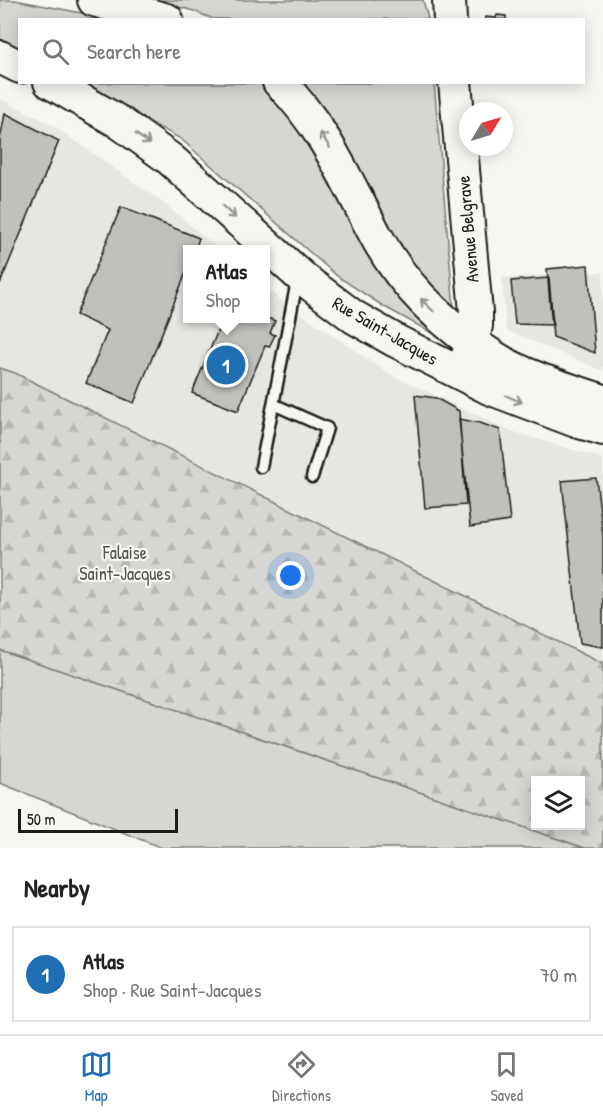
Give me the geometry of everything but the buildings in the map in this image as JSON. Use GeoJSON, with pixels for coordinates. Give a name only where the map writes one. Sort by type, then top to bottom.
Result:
{"type":"FeatureCollection","features":[{"type":"Feature","properties":{"kind":"main road"},"geometry":{"type":"LineString","coordinates":[[94,0],[160,18]]}},
{"type":"Feature","properties":{"kind":"main road"},"geometry":{"type":"LineString","coordinates":[[449,0],[450,18]]}},
{"type":"Feature","properties":{"kind":"main road"},"geometry":{"type":"LineString","coordinates":[[0,57],[18,66]]}},
{"type":"Feature","properties":{"kind":"main road","name":"Rue Saint-Jacques"},"geometry":{"type":"LineString","coordinates":[[53,84],[119,122],[170,159],[265,245]]}},
{"type":"Feature","properties":{"kind":"main road","name":"Rue Saint-Jacques"},"geometry":{"type":"LineString","coordinates":[[281,84],[298,102],[326,140],[377,238],[404,279],[438,315],[498,359],[603,401]]}},
{"type":"Feature","properties":{"kind":"main road","name":"Avenue Belgrave"},"geometry":{"type":"LineString","coordinates":[[455,84],[476,312],[472,342],[461,374]]}},
{"type":"Feature","properties":{"kind":"main road","name":"Rue Saint-Jacques"},"geometry":{"type":"LineString","coordinates":[[270,250],[298,275],[375,330],[519,401],[576,422],[603,429]]}},
{"type":"Feature","properties":{"kind":"lane"},"geometry":{"type":"LineString","coordinates":[[261,467],[298,275]]}},
{"type":"Feature","properties":{"kind":"lane"},"geometry":{"type":"LineString","coordinates":[[273,405],[327,428],[312,477]]}},
{"type":"Feature","properties":{"kind":"shaded area"},"geometry":{"type":"Polygon","coordinates":[[[0,99],[51,124],[162,202],[214,245],[183,245],[183,323],[270,323],[270,291],[389,374],[511,431],[603,459],[603,664],[15,373],[0,368],[0,99]]]}},
{"type":"Feature","properties":{"kind":"shaded area"},"geometry":{"type":"Polygon","coordinates":[[[603,272],[603,371],[506,330],[502,278],[603,272]]]}},
{"type":"Feature","properties":{"kind":"green space"},"geometry":{"type":"Polygon","coordinates":[[[0,0],[15,0],[107,18],[18,18],[18,52],[0,43],[0,0]]]}},
{"type":"Feature","properties":{"kind":"green space"},"geometry":{"type":"Polygon","coordinates":[[[154,0],[423,0],[428,18],[211,18],[154,0]]]}},
{"type":"Feature","properties":{"kind":"green space"},"geometry":{"type":"Polygon","coordinates":[[[82,84],[261,84],[280,100],[432,328],[430,332],[383,306],[337,276],[181,139],[82,84]]]}},
{"type":"Feature","properties":{"kind":"green space"},"geometry":{"type":"Polygon","coordinates":[[[303,84],[434,84],[454,309],[424,278],[399,244],[339,130],[303,84]]]}},
{"type":"Feature","properties":{"kind":"green space","name":"Falaise Saint-Jacques"},"geometry":{"type":"Polygon","coordinates":[[[0,368],[15,373],[603,664],[603,848],[585,848],[532,830],[585,830],[585,776],[531,776],[531,830],[0,650],[0,368]]]}},
{"type":"Feature","properties":{"kind":"green space"},"geometry":{"type":"Polygon","coordinates":[[[0,650],[585,848],[162,848],[0,783],[0,650]]]}},
{"type":"Feature","properties":{"kind":"place","name":"Atlas"},"geometry":{"type":"Point","coordinates":[226,365]}}]}
